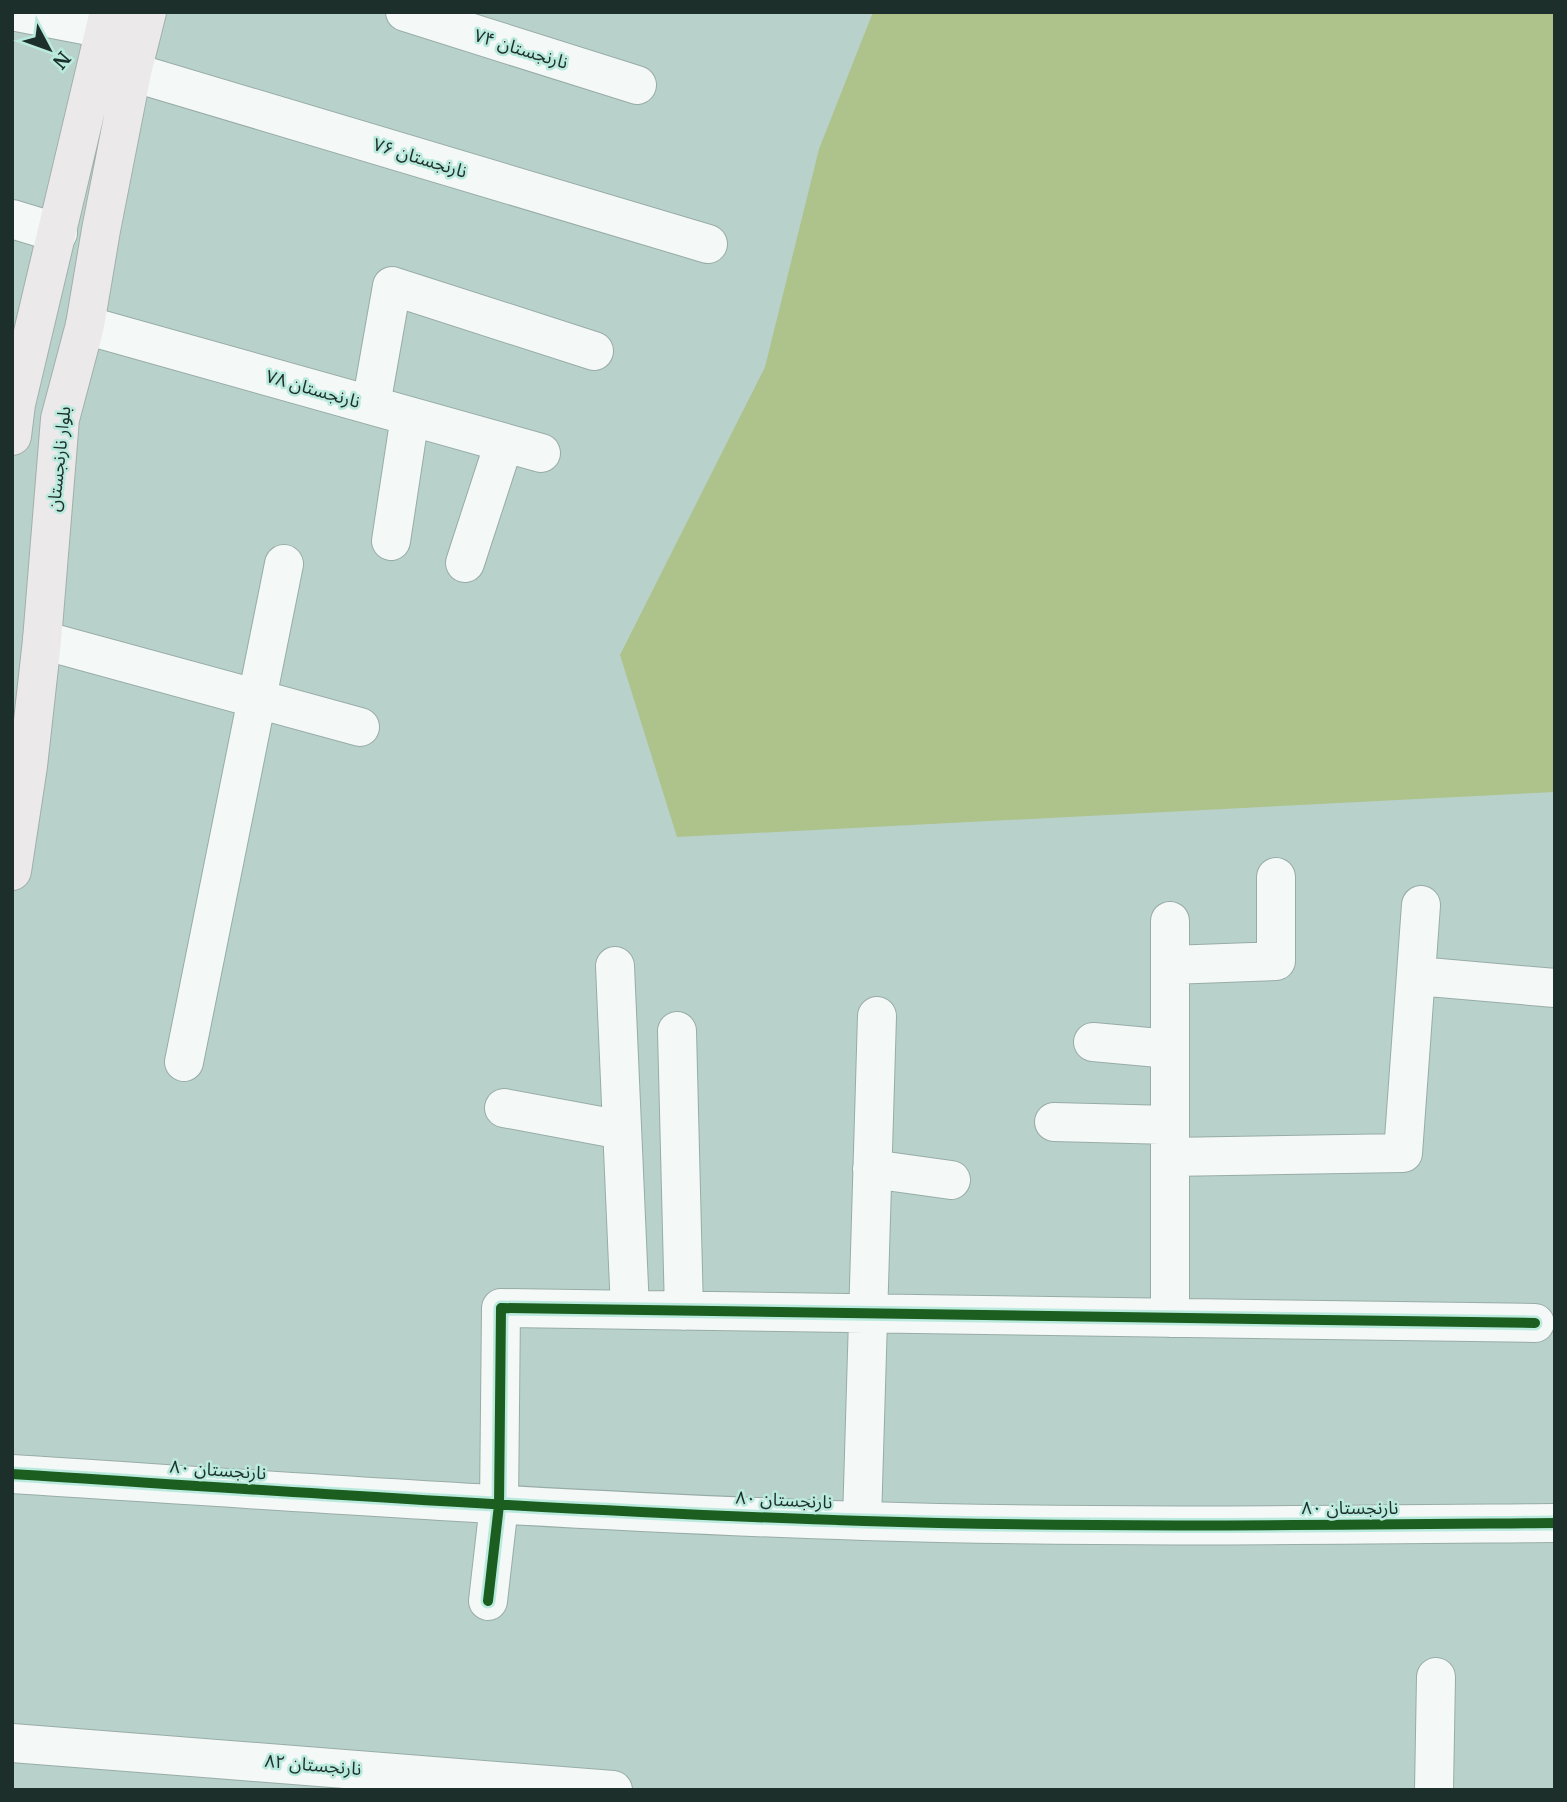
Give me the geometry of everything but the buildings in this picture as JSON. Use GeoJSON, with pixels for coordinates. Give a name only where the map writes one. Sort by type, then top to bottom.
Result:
{"type":"FeatureCollection","features":[{"type":"Feature","properties":{"kind":"main road","name":"بلوار نارنجستان"},"geometry":{"type":"LineString","coordinates":[[12,871],[28,766],[42,640],[60,419],[85,325],[132,72],[147,12]]}},
{"type":"Feature","properties":{"kind":"main road"},"geometry":{"type":"LineString","coordinates":[[60,419],[14,420],[107,21]]}},
{"type":"Feature","properties":{"kind":"street"},"geometry":{"type":"LineString","coordinates":[[17,12],[107,21]]}},
{"type":"Feature","properties":{"kind":"street","name":"نارنجستان ۷۴"},"geometry":{"type":"LineString","coordinates":[[405,12],[637,85]]}},
{"type":"Feature","properties":{"kind":"street","name":"نارنجستان ۷۶"},"geometry":{"type":"LineString","coordinates":[[132,72],[708,244]]}},
{"type":"Feature","properties":{"kind":"street"},"geometry":{"type":"LineString","coordinates":[[12,219],[58,233]]}},
{"type":"Feature","properties":{"kind":"street"},"geometry":{"type":"LineString","coordinates":[[371,405],[392,286],[594,351]]}},
{"type":"Feature","properties":{"kind":"street","name":"نارنجستان ۷۸"},"geometry":{"type":"LineString","coordinates":[[85,325],[541,453]]}},
{"type":"Feature","properties":{"kind":"street"},"geometry":{"type":"LineString","coordinates":[[391,541],[410,416]]}},
{"type":"Feature","properties":{"kind":"street"},"geometry":{"type":"LineString","coordinates":[[466,563],[505,443]]}},
{"type":"Feature","properties":{"kind":"street"},"geometry":{"type":"LineString","coordinates":[[184,1062],[284,564]]}},
{"type":"Feature","properties":{"kind":"street"},"geometry":{"type":"LineString","coordinates":[[42,640],[359,727]]}},
{"type":"Feature","properties":{"kind":"street"},"geometry":{"type":"LineString","coordinates":[[1170,965],[1276,961],[1276,877]]}},
{"type":"Feature","properties":{"kind":"street"},"geometry":{"type":"LineString","coordinates":[[1054,1122],[1170,1141],[1403,1153],[1421,905]]}},
{"type":"Feature","properties":{"kind":"street"},"geometry":{"type":"LineString","coordinates":[[1170,921],[1170,1318]]}},
{"type":"Feature","properties":{"kind":"street"},"geometry":{"type":"LineString","coordinates":[[615,966],[630,1310]]}},
{"type":"Feature","properties":{"kind":"street"},"geometry":{"type":"LineString","coordinates":[[1417,976],[1555,988]]}},
{"type":"Feature","properties":{"kind":"street"},"geometry":{"type":"LineString","coordinates":[[862,1521],[877,1016]]}},
{"type":"Feature","properties":{"kind":"street"},"geometry":{"type":"LineString","coordinates":[[677,1031],[684,1311]]}},
{"type":"Feature","properties":{"kind":"street"},"geometry":{"type":"LineString","coordinates":[[1093,1042],[1170,1049]]}},
{"type":"Feature","properties":{"kind":"street"},"geometry":{"type":"LineString","coordinates":[[504,1108],[622,1130]]}},
{"type":"Feature","properties":{"kind":"street"},"geometry":{"type":"LineString","coordinates":[[872,1169],[951,1180]]}},
{"type":"Feature","properties":{"kind":"street"},"geometry":{"type":"LineString","coordinates":[[488,1601],[499,1505],[501,1308],[1535,1323]]}},
{"type":"Feature","properties":{"kind":"street","name":"نارنجستان ۸۰"},"geometry":{"type":"LineString","coordinates":[[12,1474],[499,1505],[862,1521],[1129,1527],[1555,1523]]}},
{"type":"Feature","properties":{"kind":"street"},"geometry":{"type":"LineString","coordinates":[[1434,1790],[1436,1677]]}},
{"type":"Feature","properties":{"kind":"street","name":"نارنجستان ۸۲"},"geometry":{"type":"LineString","coordinates":[[12,1743],[197,1773],[613,1790]]}},
{"type":"Feature","properties":{"kind":"green space"},"geometry":{"type":"Polygon","coordinates":[[[873,12],[1555,12],[1555,792],[677,837],[620,655],[765,367],[819,149],[873,12]]]}},
{"type":"Feature","properties":{"kind":"cycle path"},"geometry":{"type":"LineString","coordinates":[[488,1601],[499,1505],[501,1308],[1535,1323]]}},
{"type":"Feature","properties":{"kind":"cycle path"},"geometry":{"type":"LineString","coordinates":[[12,1474],[544,1507],[864,1521],[1123,1525],[1555,1523]]}}]}
